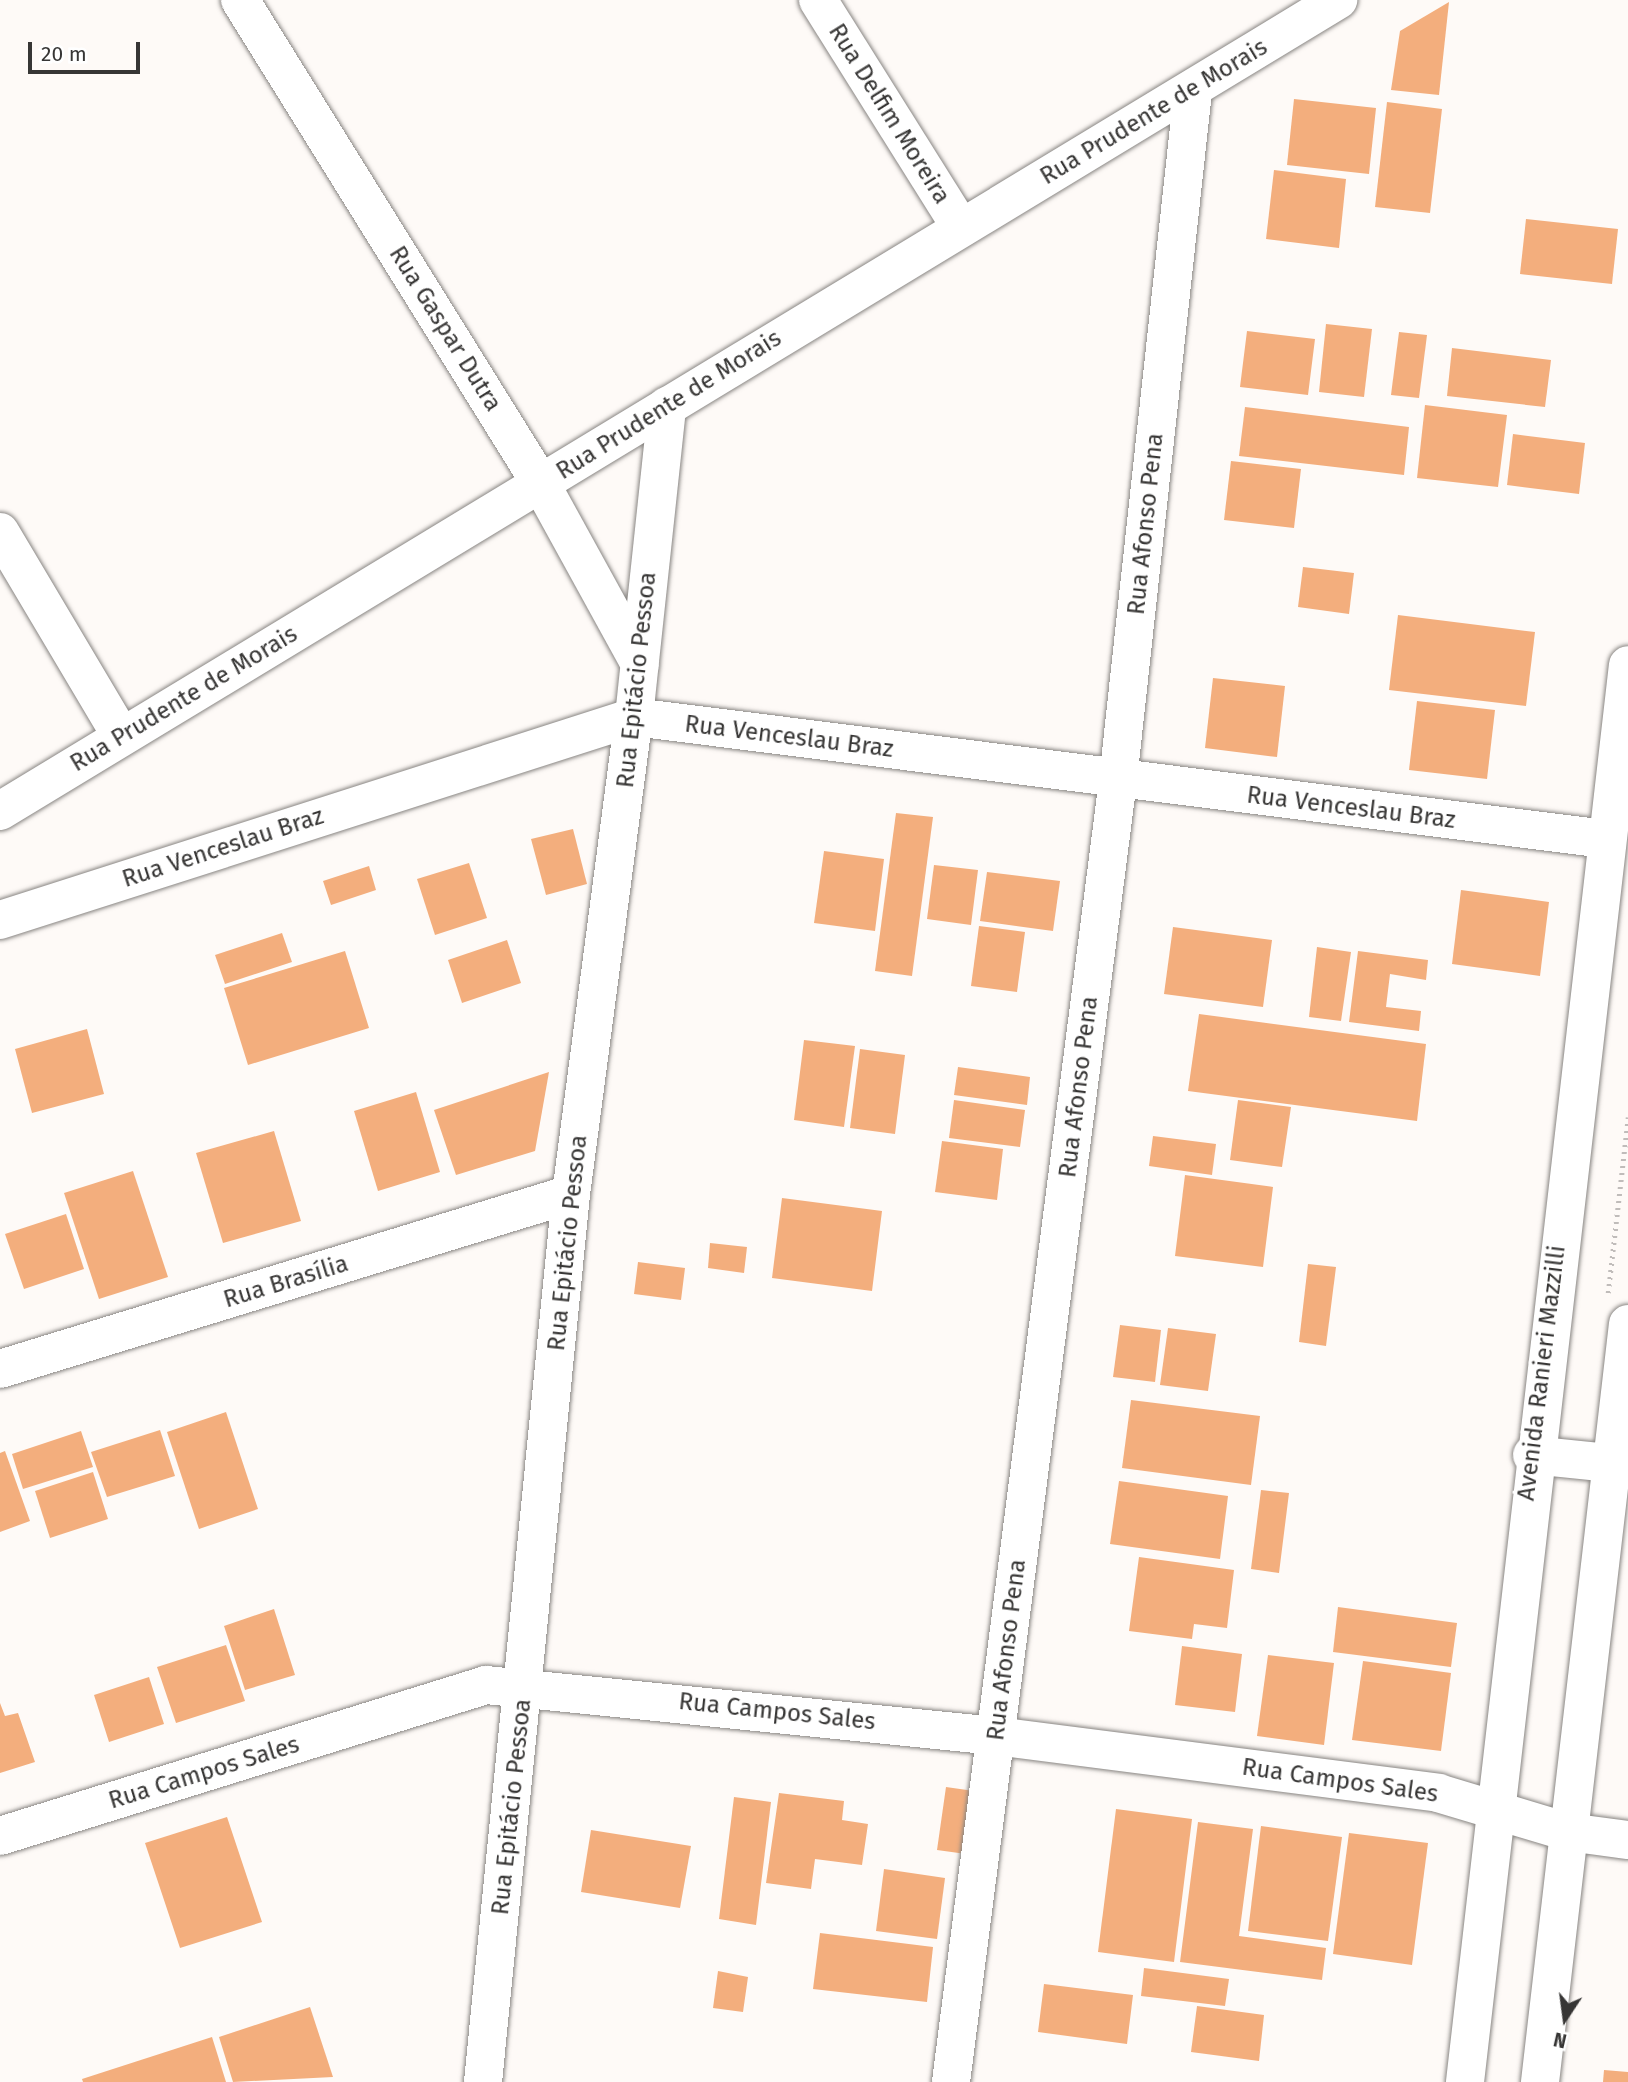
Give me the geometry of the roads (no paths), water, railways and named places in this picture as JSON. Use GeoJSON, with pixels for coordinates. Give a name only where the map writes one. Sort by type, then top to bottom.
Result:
{"type":"FeatureCollection","features":[{"type":"Feature","properties":{"kind":"street","name":"Rua Gaspar Dutra"},"geometry":{"type":"LineString","coordinates":[[240,0],[541,484],[640,664]]}},
{"type":"Feature","properties":{"kind":"street","name":"Rua Delfim Moreira"},"geometry":{"type":"LineString","coordinates":[[818,0],[961,228]]}},
{"type":"Feature","properties":{"kind":"street","name":"Rua Prudente de Morais"},"geometry":{"type":"LineString","coordinates":[[0,811],[1338,0]]}},
{"type":"Feature","properties":{"kind":"street","name":"Rua Afonso Pena"},"geometry":{"type":"LineString","coordinates":[[951,2082],[1118,780],[1193,90]]}},
{"type":"Feature","properties":{"kind":"street","name":"Rua Epitácio Pessoa"},"geometry":{"type":"LineString","coordinates":[[484,2082],[571,1194],[634,716],[667,406]]}},
{"type":"Feature","properties":{"kind":"street"},"geometry":{"type":"LineString","coordinates":[[0,533],[121,736]]}},
{"type":"Feature","properties":{"kind":"street","name":"Avenida Ranieri Mazzilli"},"geometry":{"type":"LineString","coordinates":[[1465,2082],[1532,1455],[1628,666]]}},
{"type":"Feature","properties":{"kind":"street","name":"Rua Venceslau Braz"},"geometry":{"type":"LineString","coordinates":[[0,920],[634,716],[1118,780],[1605,839]]}},
{"type":"Feature","properties":{"kind":"street","name":"Rua Brasília"},"geometry":{"type":"LineString","coordinates":[[0,1369],[571,1194]]}},
{"type":"Feature","properties":{"kind":"street"},"geometry":{"type":"LineString","coordinates":[[1540,2082],[1568,1832],[1619,1464],[1628,1324]]}},
{"type":"Feature","properties":{"kind":"street"},"geometry":{"type":"LineString","coordinates":[[1532,1455],[1619,1464]]}},
{"type":"Feature","properties":{"kind":"street","name":"Rua Campos Sales"},"geometry":{"type":"LineString","coordinates":[[0,1836],[486,1685],[525,1685],[996,1736],[1438,1793],[1495,1807],[1568,1832],[1628,1840]]}}]}
